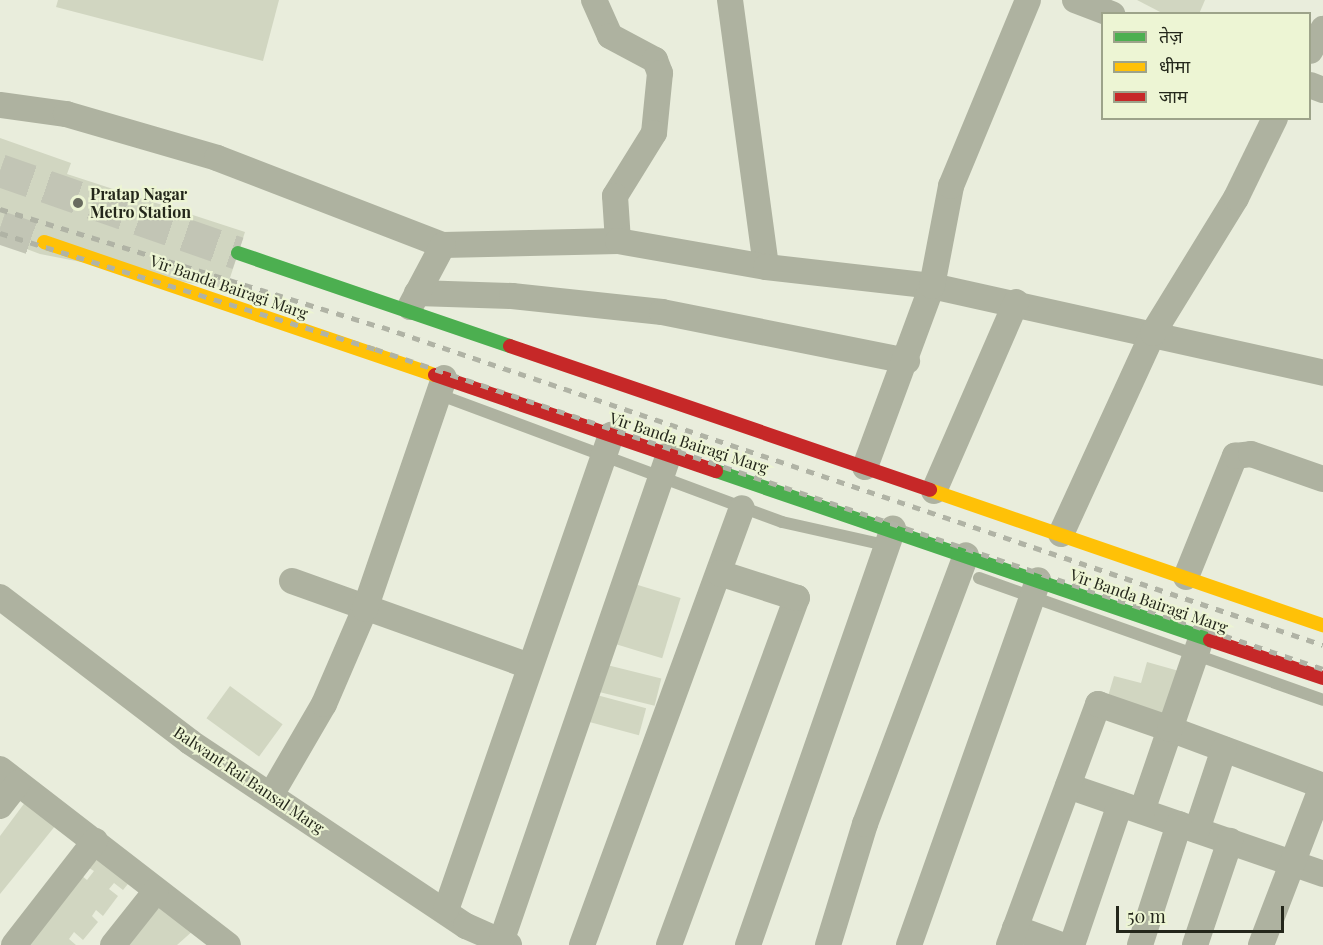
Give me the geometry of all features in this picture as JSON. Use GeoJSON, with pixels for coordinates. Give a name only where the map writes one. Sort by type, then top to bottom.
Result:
{"type":"FeatureCollection","features":[{"type":"Feature","properties":{"kind":"main road","name":"Vir Banda Bairagi Marg"},"geometry":{"type":"LineString","coordinates":[[44,242],[315,334],[433,386],[665,466],[1035,588],[1199,646],[1323,678]]}},
{"type":"Feature","properties":{"kind":"main road","name":"Vir Banda Bairagi Marg"},"geometry":{"type":"LineString","coordinates":[[238,253],[412,301],[865,467],[1323,625]]}},
{"type":"Feature","properties":{"kind":"street"},"geometry":{"type":"LineString","coordinates":[[594,0],[610,36],[655,60],[660,73],[654,133],[615,196],[618,241]]}},
{"type":"Feature","properties":{"kind":"street"},"geometry":{"type":"LineString","coordinates":[[730,0],[766,267]]}},
{"type":"Feature","properties":{"kind":"street"},"geometry":{"type":"LineString","coordinates":[[865,467],[907,361],[932,286],[951,186],[1028,0]]}},
{"type":"Feature","properties":{"kind":"street"},"geometry":{"type":"LineString","coordinates":[[1075,0],[1107,12]]}},
{"type":"Feature","properties":{"kind":"street"},"geometry":{"type":"LineString","coordinates":[[1311,49],[1323,29]]}},
{"type":"Feature","properties":{"kind":"street"},"geometry":{"type":"LineString","coordinates":[[0,105],[66,114],[217,158],[443,245],[618,241],[766,267],[932,286],[1016,302],[1323,373]]}},
{"type":"Feature","properties":{"kind":"street"},"geometry":{"type":"LineString","coordinates":[[1061,534],[1153,333],[1236,198],[1274,120]]}},
{"type":"Feature","properties":{"kind":"street"},"geometry":{"type":"LineString","coordinates":[[412,301],[443,245]]}},
{"type":"Feature","properties":{"kind":"street"},"geometry":{"type":"LineString","coordinates":[[412,301],[512,296],[662,312],[907,361]]}},
{"type":"Feature","properties":{"kind":"street"},"geometry":{"type":"LineString","coordinates":[[934,491],[1016,302]]}},
{"type":"Feature","properties":{"kind":"street"},"geometry":{"type":"LineString","coordinates":[[271,795],[324,704],[366,609],[433,386]]}},
{"type":"Feature","properties":{"kind":"street"},"geometry":{"type":"LineString","coordinates":[[446,910],[607,446]]}},
{"type":"Feature","properties":{"kind":"street"},"geometry":{"type":"LineString","coordinates":[[1186,578],[1235,456],[1251,454],[1323,479]]}},
{"type":"Feature","properties":{"kind":"street"},"geometry":{"type":"LineString","coordinates":[[505,944],[665,466]]}},
{"type":"Feature","properties":{"kind":"street"},"geometry":{"type":"LineString","coordinates":[[582,945],[742,508]]}},
{"type":"Feature","properties":{"kind":"street"},"geometry":{"type":"LineString","coordinates":[[748,945],[896,542]]}},
{"type":"Feature","properties":{"kind":"street"},"geometry":{"type":"LineString","coordinates":[[828,945],[865,824],[958,564]]}},
{"type":"Feature","properties":{"kind":"street"},"geometry":{"type":"LineString","coordinates":[[669,945],[797,598],[718,573]]}},
{"type":"Feature","properties":{"kind":"street"},"geometry":{"type":"LineString","coordinates":[[292,581],[529,666]]}},
{"type":"Feature","properties":{"kind":"street"},"geometry":{"type":"LineString","coordinates":[[909,945],[1035,588]]}},
{"type":"Feature","properties":{"kind":"street","name":"Balwant Rai Bansal Marg"},"geometry":{"type":"LineString","coordinates":[[0,597],[190,742],[446,910],[466,926],[505,944]]}},
{"type":"Feature","properties":{"kind":"street"},"geometry":{"type":"LineString","coordinates":[[1072,945],[1131,807],[1170,729],[1199,646]]}},
{"type":"Feature","properties":{"kind":"street"},"geometry":{"type":"LineString","coordinates":[[1061,945],[1012,937],[1098,704],[1323,786],[1261,945]]}},
{"type":"Feature","properties":{"kind":"street"},"geometry":{"type":"LineString","coordinates":[[1140,945],[1188,827],[1224,749]]}},
{"type":"Feature","properties":{"kind":"street"},"geometry":{"type":"LineString","coordinates":[[0,806],[9,776],[228,945]]}},
{"type":"Feature","properties":{"kind":"street"},"geometry":{"type":"LineString","coordinates":[[1068,786],[1323,874]]}},
{"type":"Feature","properties":{"kind":"street"},"geometry":{"type":"LineString","coordinates":[[14,945],[94,841]]}},
{"type":"Feature","properties":{"kind":"street"},"geometry":{"type":"LineString","coordinates":[[1194,945],[1230,841]]}},
{"type":"Feature","properties":{"kind":"street"},"geometry":{"type":"LineString","coordinates":[[113,945],[156,891]]}},
{"type":"Feature","properties":{"kind":"lane"},"geometry":{"type":"LineString","coordinates":[[315,334],[326,350],[384,373]]}},
{"type":"Feature","properties":{"kind":"lane"},"geometry":{"type":"LineString","coordinates":[[433,386],[665,466],[742,508],[782,522],[896,542]]}},
{"type":"Feature","properties":{"kind":"lane"},"geometry":{"type":"LineString","coordinates":[[1035,588],[1199,646],[1323,700]]}},
{"type":"Feature","properties":{"kind":"building"},"geometry":{"type":"Polygon","coordinates":[[[58,0],[279,0],[263,61],[56,7],[58,0]]]}},
{"type":"Feature","properties":{"kind":"building"},"geometry":{"type":"Polygon","coordinates":[[[1137,0],[1205,0],[1200,12],[1160,12],[1137,0]]]}},
{"type":"Feature","properties":{"kind":"building","name":"Pratap Nagar Metro Station"},"geometry":{"type":"Polygon","coordinates":[[[0,138],[71,163],[67,174],[245,232],[226,290],[40,254],[0,239],[0,138]]]}},
{"type":"Feature","properties":{"kind":"building"},"geometry":{"type":"Polygon","coordinates":[[[628,582],[681,598],[662,658],[610,642],[628,582]]]}},
{"type":"Feature","properties":{"kind":"building"},"geometry":{"type":"Polygon","coordinates":[[[1147,662],[1179,671],[1166,720],[1106,703],[1114,676],[1141,683],[1147,662]]]}},
{"type":"Feature","properties":{"kind":"building"},"geometry":{"type":"Polygon","coordinates":[[[607,665],[661,679],[655,706],[600,692],[607,665]]]}},
{"type":"Feature","properties":{"kind":"building"},"geometry":{"type":"Polygon","coordinates":[[[230,686],[283,724],[259,757],[206,718],[230,686]]]}},
{"type":"Feature","properties":{"kind":"building"},"geometry":{"type":"Polygon","coordinates":[[[593,694],[646,708],[639,735],[586,721],[593,694]]]}},
{"type":"Feature","properties":{"kind":"building"},"geometry":{"type":"Polygon","coordinates":[[[29,797],[60,820],[0,894],[0,836],[29,797]]]}},
{"type":"Feature","properties":{"kind":"building"},"geometry":{"type":"Polygon","coordinates":[[[100,853],[132,879],[123,890],[114,883],[109,889],[118,896],[103,916],[96,910],[92,916],[98,922],[83,940],[74,932],[69,939],[76,945],[27,945],[82,876],[87,880],[94,871],[89,868],[100,853]]]}},
{"type":"Feature","properties":{"kind":"building"},"geometry":{"type":"Polygon","coordinates":[[[163,903],[195,929],[177,945],[128,945],[163,903]]]}},
{"type":"Feature","properties":{"kind":"tunnel"},"geometry":{"type":"LineString","coordinates":[[0,170],[238,253]]}},
{"type":"Feature","properties":{"kind":"tunnel"},"geometry":{"type":"LineString","coordinates":[[0,227],[44,242]]}},
{"type":"Feature","properties":{"kind":"railway"},"geometry":{"type":"LineString","coordinates":[[0,209],[382,327],[1323,645]]}},
{"type":"Feature","properties":{"kind":"railway"},"geometry":{"type":"LineString","coordinates":[[0,233],[375,349],[1323,669]]}},
{"type":"Feature","properties":{"kind":"traffic: fast"},"geometry":{"type":"LineString","coordinates":[[238,253],[510,346]]}},
{"type":"Feature","properties":{"kind":"traffic: fast"},"geometry":{"type":"LineString","coordinates":[[716,471],[1210,640]]}},
{"type":"Feature","properties":{"kind":"traffic: slow"},"geometry":{"type":"LineString","coordinates":[[44,242],[435,375]]}},
{"type":"Feature","properties":{"kind":"traffic: slow"},"geometry":{"type":"LineString","coordinates":[[930,490],[1323,625]]}},
{"type":"Feature","properties":{"kind":"traffic: jam"},"geometry":{"type":"LineString","coordinates":[[510,346],[930,490]]}},
{"type":"Feature","properties":{"kind":"traffic: jam"},"geometry":{"type":"LineString","coordinates":[[435,375],[716,471]]}},
{"type":"Feature","properties":{"kind":"traffic: jam"},"geometry":{"type":"LineString","coordinates":[[1210,640],[1323,678]]}},
{"type":"Feature","properties":{"kind":"place","name":"Pratap Nagar Metro Station"},"geometry":{"type":"Point","coordinates":[78,203]}}]}
